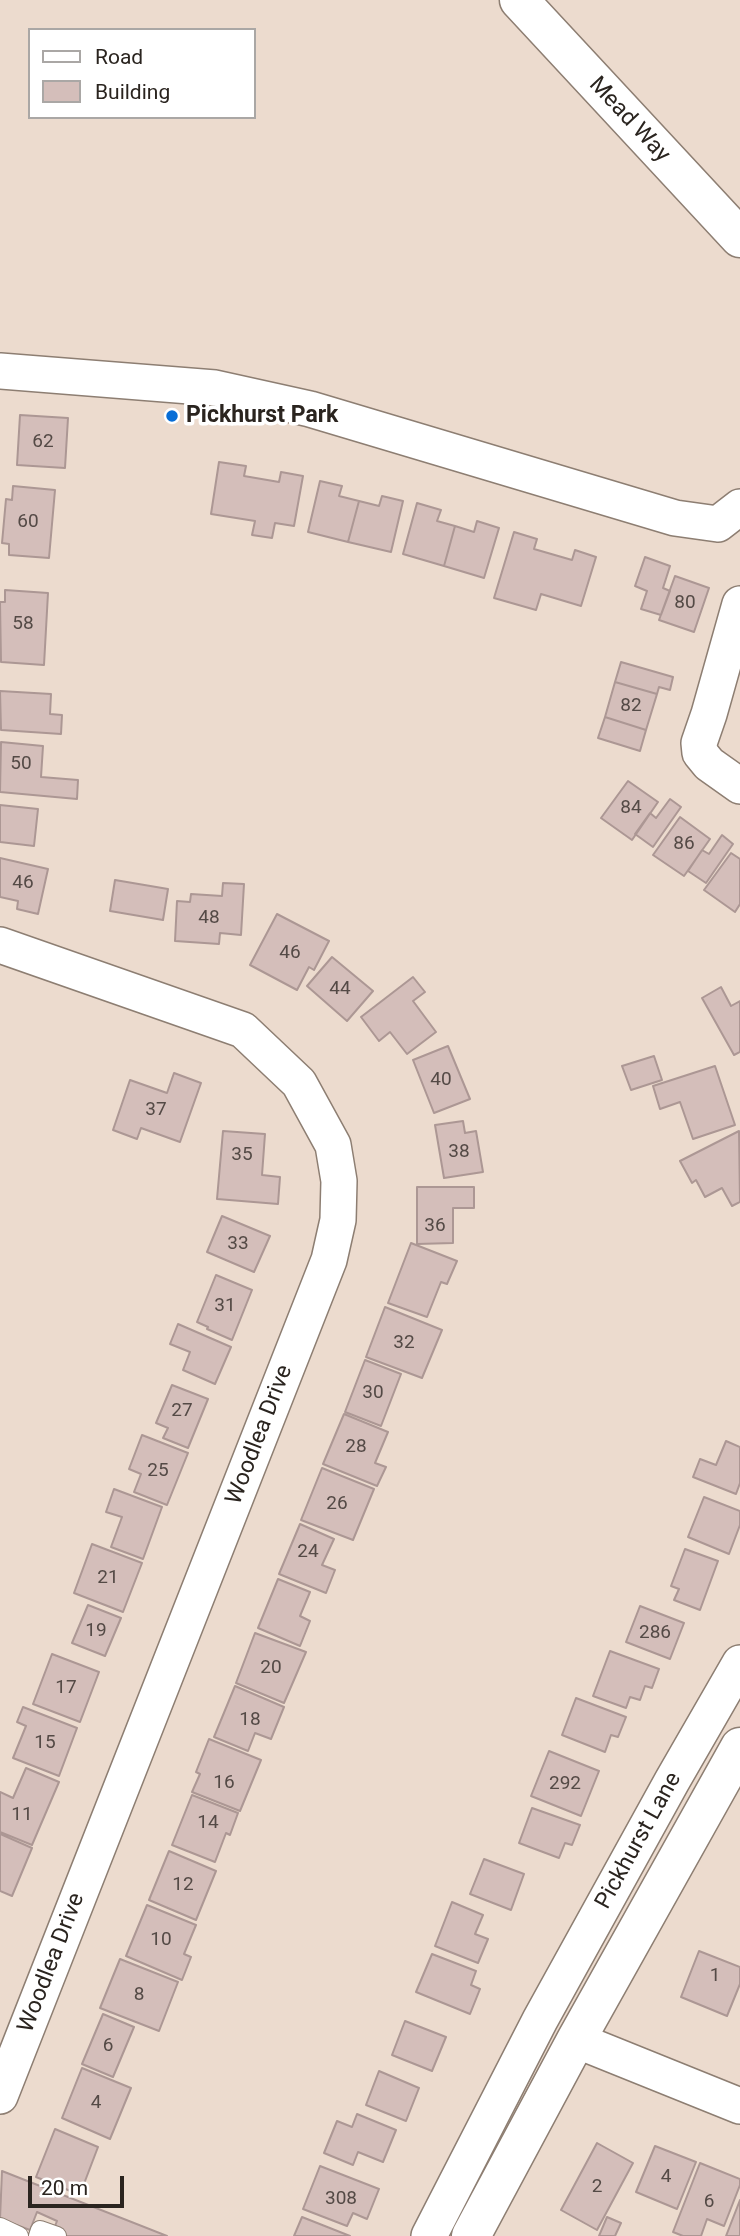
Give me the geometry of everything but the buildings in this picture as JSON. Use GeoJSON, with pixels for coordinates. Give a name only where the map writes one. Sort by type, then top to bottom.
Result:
{"type":"FeatureCollection","features":[{"type":"Feature","properties":{"kind":"main road","name":"Mead Way"},"geometry":{"type":"LineString","coordinates":[[519,0],[740,238]]}},
{"type":"Feature","properties":{"kind":"main road","name":"Pickhurst Lane"},"geometry":{"type":"LineString","coordinates":[[471,2236],[558,2030],[740,1747]]}},
{"type":"Feature","properties":{"kind":"street"},"geometry":{"type":"LineString","coordinates":[[0,370],[215,388],[310,410],[675,518],[718,524],[740,507]]}},
{"type":"Feature","properties":{"kind":"street"},"geometry":{"type":"LineString","coordinates":[[740,604],[699,743],[701,753],[709,764],[740,786]]}},
{"type":"Feature","properties":{"kind":"street","name":"Woodlea Drive"},"geometry":{"type":"LineString","coordinates":[[0,945],[243,1030],[299,1083],[333,1145],[338,1181],[338,1220],[329,1260],[0,2096]]}},
{"type":"Feature","properties":{"kind":"street","name":"Pickhurst Lane"},"geometry":{"type":"LineString","coordinates":[[429,2236],[558,2030],[672,1781],[740,1663]]}},
{"type":"Feature","properties":{"kind":"street"},"geometry":{"type":"LineString","coordinates":[[558,2030],[740,2106]]}},
{"type":"Feature","properties":{"kind":"lane"},"geometry":{"type":"LineString","coordinates":[[0,2227],[19,2236]]}},
{"type":"Feature","properties":{"kind":"lane"},"geometry":{"type":"LineString","coordinates":[[38,2236],[40,2230],[57,2236]]}},
{"type":"Feature","properties":{"kind":"place","name":"Pickhurst Park"},"geometry":{"type":"Point","coordinates":[172,416]}}]}
